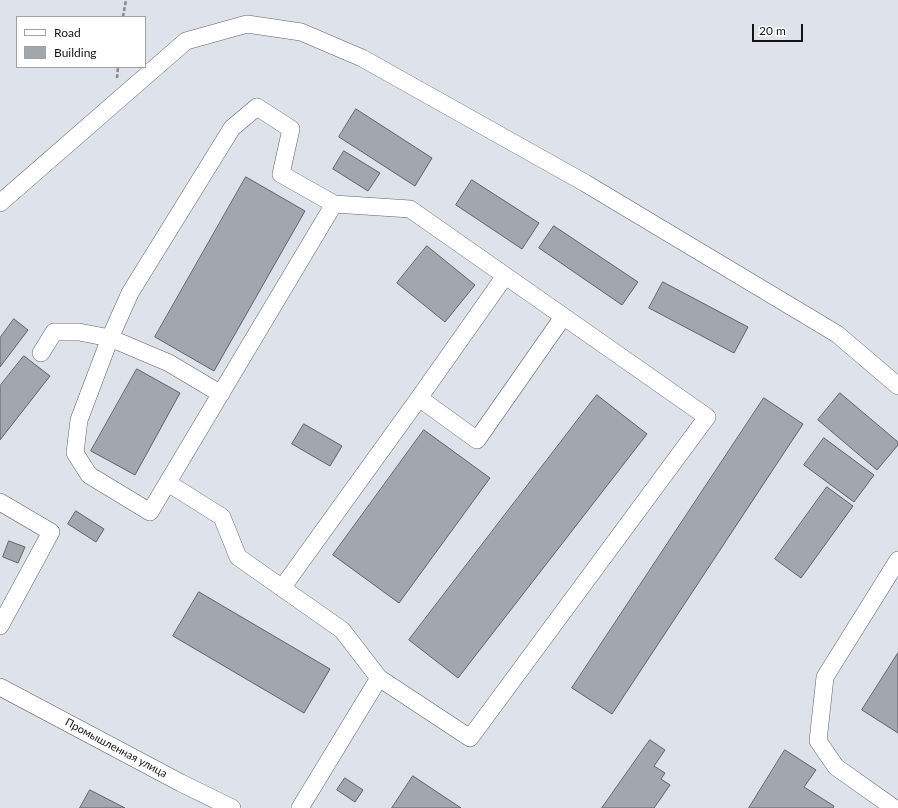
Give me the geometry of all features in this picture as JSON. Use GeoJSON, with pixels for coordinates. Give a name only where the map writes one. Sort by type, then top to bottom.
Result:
{"type":"FeatureCollection","features":[{"type":"Feature","properties":{"kind":"street"},"geometry":{"type":"LineString","coordinates":[[0,203],[186,41],[247,24],[301,32],[362,58],[585,183],[837,334],[898,386]]}},
{"type":"Feature","properties":{"kind":"street"},"geometry":{"type":"LineString","coordinates":[[168,482],[222,517],[238,557],[342,630],[379,678],[470,738],[706,417],[410,208],[334,204],[282,174],[291,129],[257,107],[232,128],[130,293],[110,338],[79,420],[75,453],[89,475],[150,512],[334,204]]}},
{"type":"Feature","properties":{"kind":"street"},"geometry":{"type":"LineString","coordinates":[[282,588],[505,276]]}},
{"type":"Feature","properties":{"kind":"street"},"geometry":{"type":"LineString","coordinates":[[419,398],[477,440],[563,316]]}},
{"type":"Feature","properties":{"kind":"street"},"geometry":{"type":"LineString","coordinates":[[41,353],[54,332],[79,332],[110,338],[169,363],[221,394]]}},
{"type":"Feature","properties":{"kind":"street"},"geometry":{"type":"LineString","coordinates":[[0,502],[51,532],[0,626]]}},
{"type":"Feature","properties":{"kind":"street"},"geometry":{"type":"LineString","coordinates":[[894,808],[836,767],[818,741],[825,678],[898,560]]}},
{"type":"Feature","properties":{"kind":"street"},"geometry":{"type":"LineString","coordinates":[[300,808],[379,678]]}},
{"type":"Feature","properties":{"kind":"street","name":"Промышленная улица"},"geometry":{"type":"LineString","coordinates":[[0,687],[232,808]]}},
{"type":"Feature","properties":{"kind":"path"},"geometry":{"type":"LineString","coordinates":[[123,16],[126,0]]}},
{"type":"Feature","properties":{"kind":"building"},"geometry":{"type":"Polygon","coordinates":[[[356,109],[432,158],[415,186],[339,137],[356,109]]]}},
{"type":"Feature","properties":{"kind":"building"},"geometry":{"type":"Polygon","coordinates":[[[344,151],[380,173],[368,191],[333,169],[344,151]]]}},
{"type":"Feature","properties":{"kind":"building"},"geometry":{"type":"Polygon","coordinates":[[[246,177],[305,211],[214,371],[155,337],[246,177]]]}},
{"type":"Feature","properties":{"kind":"building"},"geometry":{"type":"Polygon","coordinates":[[[472,180],[539,223],[522,249],[456,205],[472,180]]]}},
{"type":"Feature","properties":{"kind":"building"},"geometry":{"type":"Polygon","coordinates":[[[554,226],[638,282],[622,305],[539,248],[554,226]]]}},
{"type":"Feature","properties":{"kind":"building"},"geometry":{"type":"Polygon","coordinates":[[[427,246],[475,285],[445,322],[397,283],[427,246]]]}},
{"type":"Feature","properties":{"kind":"building"},"geometry":{"type":"Polygon","coordinates":[[[663,282],[748,327],[734,353],[649,308],[663,282]]]}},
{"type":"Feature","properties":{"kind":"building"},"geometry":{"type":"Polygon","coordinates":[[[14,319],[28,330],[0,367],[0,338],[14,319]]]}},
{"type":"Feature","properties":{"kind":"building"},"geometry":{"type":"Polygon","coordinates":[[[24,356],[50,376],[0,440],[0,386],[24,356]]]}},
{"type":"Feature","properties":{"kind":"building"},"geometry":{"type":"Polygon","coordinates":[[[137,369],[180,393],[135,475],[91,451],[137,369]]]}},
{"type":"Feature","properties":{"kind":"building"},"geometry":{"type":"Polygon","coordinates":[[[840,393],[898,442],[898,445],[877,470],[818,420],[840,393]]]}},
{"type":"Feature","properties":{"kind":"building"},"geometry":{"type":"Polygon","coordinates":[[[597,395],[647,434],[458,678],[409,640],[597,395]]]}},
{"type":"Feature","properties":{"kind":"building"},"geometry":{"type":"Polygon","coordinates":[[[764,398],[803,424],[612,714],[572,688],[764,398]]]}},
{"type":"Feature","properties":{"kind":"building"},"geometry":{"type":"Polygon","coordinates":[[[304,424],[342,446],[330,466],[292,444],[304,424]]]}},
{"type":"Feature","properties":{"kind":"building"},"geometry":{"type":"Polygon","coordinates":[[[424,430],[490,478],[399,603],[333,555],[424,430]]]}},
{"type":"Feature","properties":{"kind":"building"},"geometry":{"type":"Polygon","coordinates":[[[824,438],[874,475],[854,502],[804,465],[824,438]]]}},
{"type":"Feature","properties":{"kind":"building"},"geometry":{"type":"Polygon","coordinates":[[[827,487],[853,506],[801,578],[775,559],[827,487]]]}},
{"type":"Feature","properties":{"kind":"building"},"geometry":{"type":"Polygon","coordinates":[[[76,511],[104,529],[96,542],[68,524],[76,511]]]}},
{"type":"Feature","properties":{"kind":"building"},"geometry":{"type":"Polygon","coordinates":[[[9,541],[25,547],[18,563],[3,557],[9,541]]]}},
{"type":"Feature","properties":{"kind":"building"},"geometry":{"type":"Polygon","coordinates":[[[199,592],[330,669],[304,713],[173,636],[199,592]]]}},
{"type":"Feature","properties":{"kind":"building"},"geometry":{"type":"Polygon","coordinates":[[[898,653],[898,733],[862,710],[898,653]]]}},
{"type":"Feature","properties":{"kind":"building"},"geometry":{"type":"Polygon","coordinates":[[[650,740],[665,750],[654,766],[665,773],[661,779],[670,785],[654,808],[602,808],[650,740]]]}},
{"type":"Feature","properties":{"kind":"building"},"geometry":{"type":"Polygon","coordinates":[[[785,750],[816,770],[804,787],[834,806],[833,808],[749,808],[785,750]]]}},
{"type":"Feature","properties":{"kind":"building"},"geometry":{"type":"Polygon","coordinates":[[[413,776],[461,808],[392,808],[413,776]]]}},
{"type":"Feature","properties":{"kind":"building"},"geometry":{"type":"Polygon","coordinates":[[[345,778],[363,790],[355,802],[337,790],[345,778]]]}},
{"type":"Feature","properties":{"kind":"building"},"geometry":{"type":"Polygon","coordinates":[[[90,790],[125,808],[80,808],[90,790]]]}}]}
